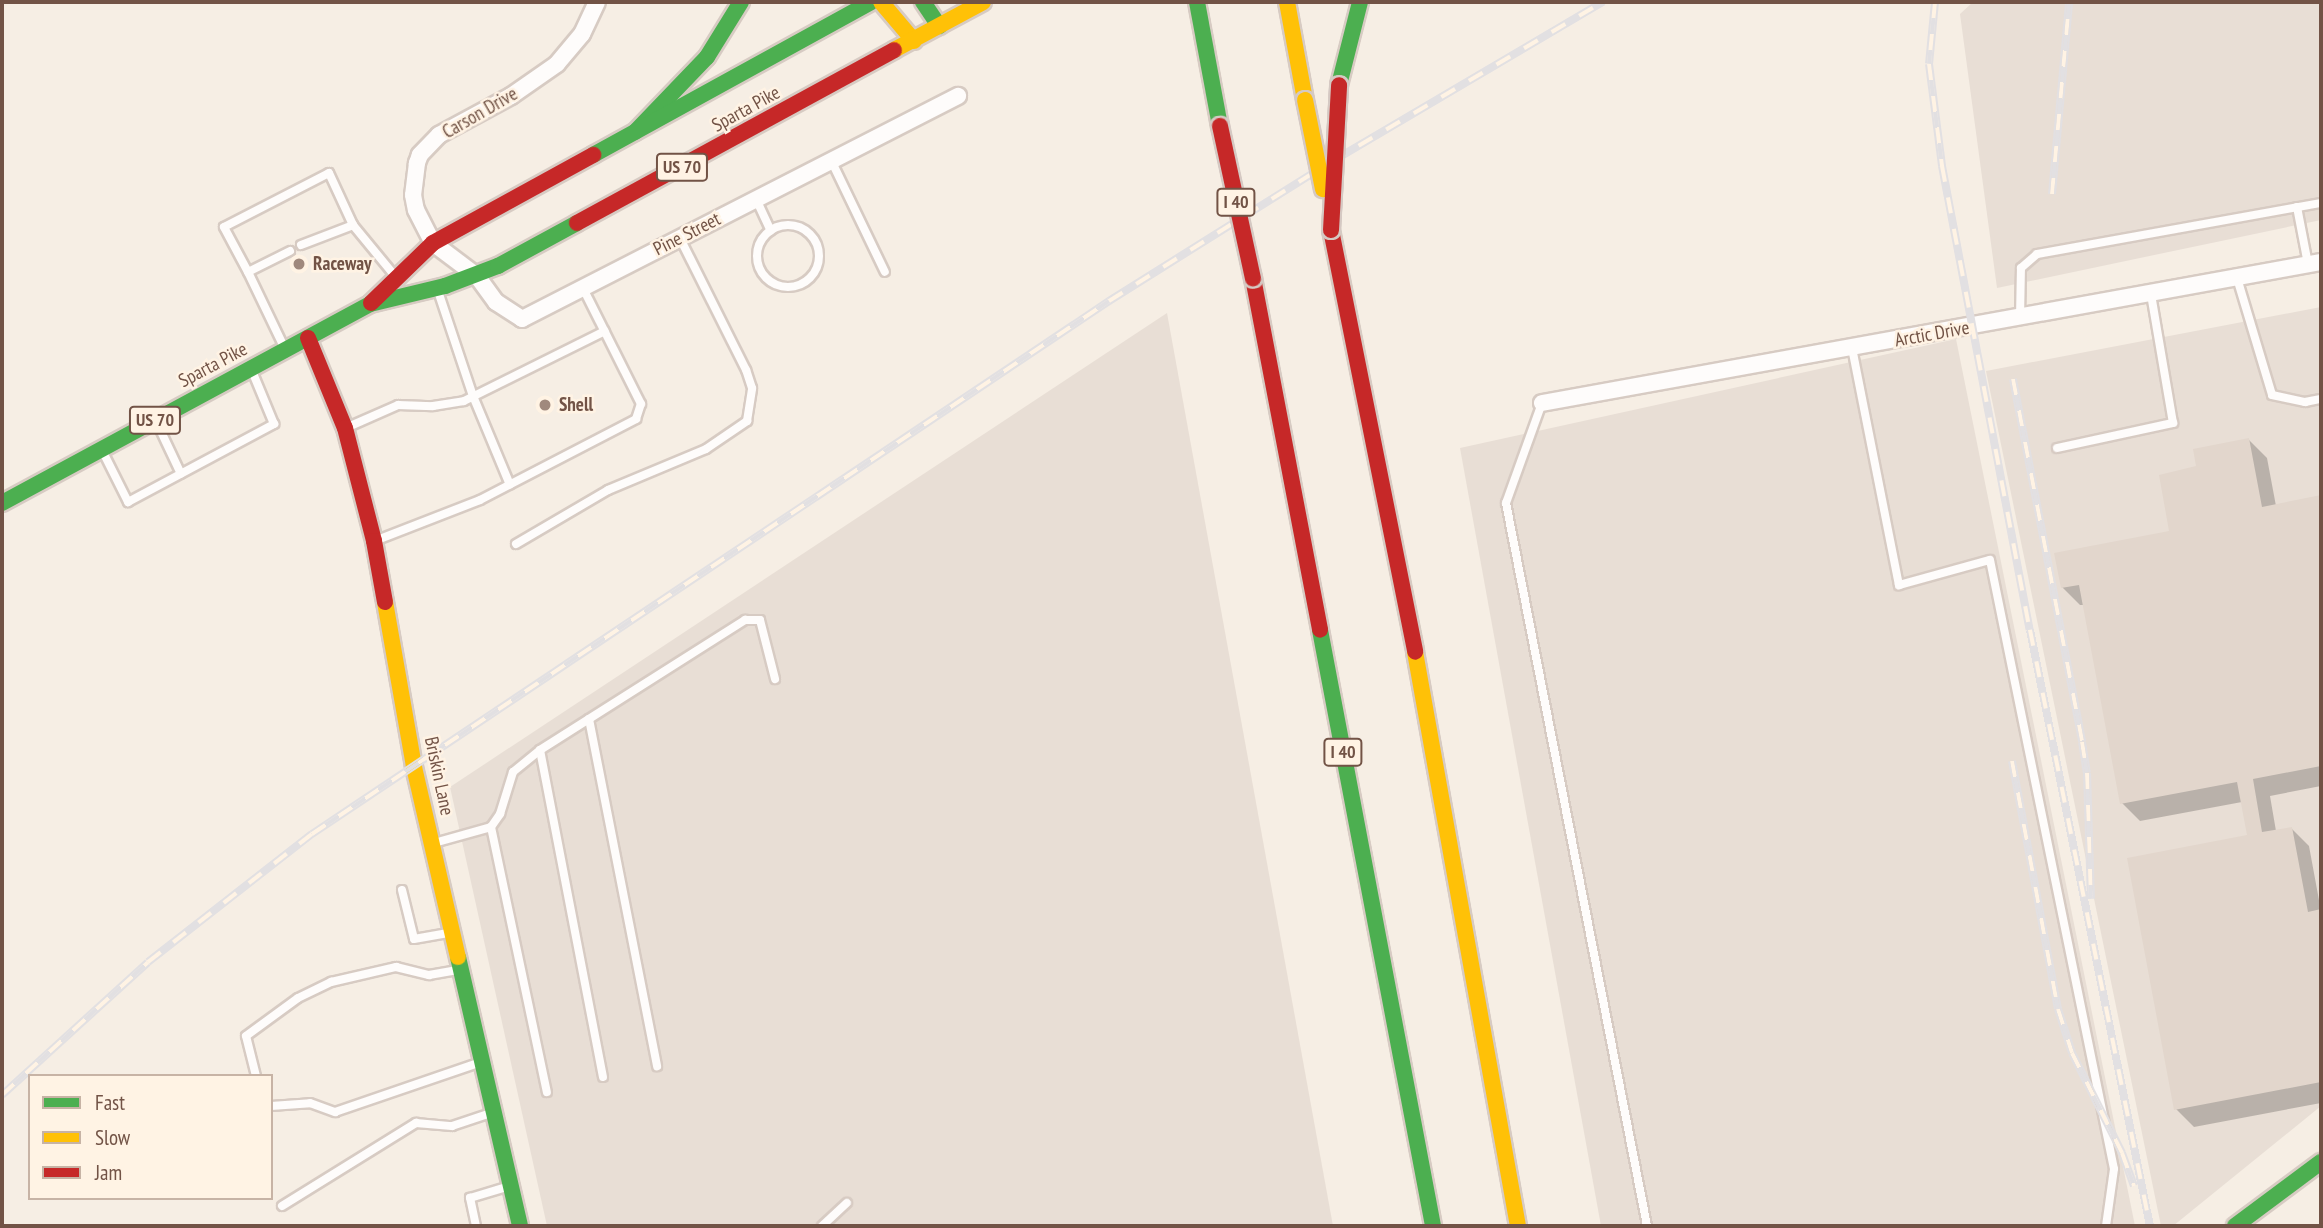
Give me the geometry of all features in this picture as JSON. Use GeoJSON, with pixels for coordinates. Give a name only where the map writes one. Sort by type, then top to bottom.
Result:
{"type":"FeatureCollection","features":[{"type":"Feature","properties":{"kind":"main road"},"geometry":{"type":"LineString","coordinates":[[635,132],[707,57],[741,2]]}},
{"type":"Feature","properties":{"kind":"main road","name":"Sparta Pike"},"geometry":{"type":"LineString","coordinates":[[370,304],[433,243],[870,2]]}},
{"type":"Feature","properties":{"kind":"main road"},"geometry":{"type":"LineString","coordinates":[[881,2],[914,41]]}},
{"type":"Feature","properties":{"kind":"main road"},"geometry":{"type":"LineString","coordinates":[[923,2],[939,26]]}},
{"type":"Feature","properties":{"kind":"main road","name":"Sparta Pike"},"geometry":{"type":"LineString","coordinates":[[2,503],[370,304],[477,276],[983,2]]}},
{"type":"Feature","properties":{"kind":"main road","name":"I 40"},"geometry":{"type":"LineString","coordinates":[[1198,2],[1433,1226]]}},
{"type":"Feature","properties":{"kind":"main road"},"geometry":{"type":"LineString","coordinates":[[1287,2],[1432,740],[1518,1226]]}},
{"type":"Feature","properties":{"kind":"main road"},"geometry":{"type":"LineString","coordinates":[[1331,230],[1339,85],[1360,2]]}},
{"type":"Feature","properties":{"kind":"main road","name":"Briskin Lane"},"geometry":{"type":"LineString","coordinates":[[307,338],[345,428],[374,541],[414,767],[520,1226]]}},
{"type":"Feature","properties":{"kind":"main road"},"geometry":{"type":"LineString","coordinates":[[2235,1226],[2321,1162]]}},
{"type":"Feature","properties":{"kind":"street","name":"Carson Drive"},"geometry":{"type":"LineString","coordinates":[[433,243],[416,210],[413,195],[421,155],[439,135],[511,96],[557,64],[582,34],[597,2]]}},
{"type":"Feature","properties":{"kind":"street","name":"Pine Street"},"geometry":{"type":"LineString","coordinates":[[433,243],[477,276],[496,302],[522,319],[958,96]]}},
{"type":"Feature","properties":{"kind":"street","name":"Arctic Drive"},"geometry":{"type":"LineString","coordinates":[[1542,404],[2315,263]]}},
{"type":"Feature","properties":{"kind":"lane"},"geometry":{"type":"LineString","coordinates":[[831,160],[885,272]]}},
{"type":"Feature","properties":{"kind":"lane"},"geometry":{"type":"LineString","coordinates":[[285,349],[223,227],[329,173],[353,225],[396,277]]}},
{"type":"Feature","properties":{"kind":"lane"},"geometry":{"type":"LineString","coordinates":[[757,199],[771,231]]}},
{"type":"Feature","properties":{"kind":"lane"},"geometry":{"type":"LineString","coordinates":[[2020,318],[2021,268],[2037,254],[2321,202]]}},
{"type":"Feature","properties":{"kind":"lane"},"geometry":{"type":"LineString","coordinates":[[2297,207],[2315,263]]}},
{"type":"Feature","properties":{"kind":"lane"},"geometry":{"type":"LineString","coordinates":[[787,224],[796,225],[816,242],[819,258],[808,281],[799,285],[779,286],[764,275],[759,266],[759,247],[771,231],[787,224]]}},
{"type":"Feature","properties":{"kind":"lane"},"geometry":{"type":"LineString","coordinates":[[300,245],[353,225]]}},
{"type":"Feature","properties":{"kind":"lane"},"geometry":{"type":"LineString","coordinates":[[516,544],[608,490],[706,449],[747,421],[752,395],[749,379],[680,238]]}},
{"type":"Feature","properties":{"kind":"lane"},"geometry":{"type":"LineString","coordinates":[[248,272],[290,251]]}},
{"type":"Feature","properties":{"kind":"lane"},"geometry":{"type":"LineString","coordinates":[[2237,278],[2272,395],[2305,402],[2321,399]]}},
{"type":"Feature","properties":{"kind":"lane"},"geometry":{"type":"LineString","coordinates":[[436,288],[473,396],[510,485]]}},
{"type":"Feature","properties":{"kind":"lane"},"geometry":{"type":"LineString","coordinates":[[374,541],[423,525],[510,485],[624,426],[640,411],[641,404],[583,288]]}},
{"type":"Feature","properties":{"kind":"lane"},"geometry":{"type":"LineString","coordinates":[[2057,448],[2173,423],[2151,294]]}},
{"type":"Feature","properties":{"kind":"lane"},"geometry":{"type":"LineString","coordinates":[[345,428],[398,405],[433,406],[473,396],[605,331]]}},
{"type":"Feature","properties":{"kind":"lane"},"geometry":{"type":"LineString","coordinates":[[1853,348],[1899,585],[1990,560],[2114,1169],[2106,1226]]}},
{"type":"Feature","properties":{"kind":"lane"},"geometry":{"type":"LineString","coordinates":[[101,449],[128,502],[274,424],[251,368]]}},
{"type":"Feature","properties":{"kind":"lane"},"geometry":{"type":"LineString","coordinates":[[1542,404],[1506,503],[1647,1226]]}},
{"type":"Feature","properties":{"kind":"lane"},"geometry":{"type":"LineString","coordinates":[[155,420],[181,474]]}},
{"type":"Feature","properties":{"kind":"lane"},"geometry":{"type":"LineString","coordinates":[[432,844],[491,827],[500,814],[513,772],[540,751],[745,620],[760,620],[775,679]]}},
{"type":"Feature","properties":{"kind":"lane"},"geometry":{"type":"LineString","coordinates":[[589,719],[657,1066]]}},
{"type":"Feature","properties":{"kind":"lane"},"geometry":{"type":"LineString","coordinates":[[540,751],[603,1077]]}},
{"type":"Feature","properties":{"kind":"lane"},"geometry":{"type":"LineString","coordinates":[[491,827],[547,1092]]}},
{"type":"Feature","properties":{"kind":"lane"},"geometry":{"type":"LineString","coordinates":[[402,890],[414,939],[452,932]]}},
{"type":"Feature","properties":{"kind":"lane"},"geometry":{"type":"LineString","coordinates":[[256,1074],[246,1036],[298,998],[331,982],[396,967],[429,975],[461,970]]}},
{"type":"Feature","properties":{"kind":"lane"},"geometry":{"type":"LineString","coordinates":[[273,1106],[310,1103],[335,1112],[482,1062]]}},
{"type":"Feature","properties":{"kind":"lane"},"geometry":{"type":"LineString","coordinates":[[282,1206],[416,1123],[452,1126],[494,1112]]}},
{"type":"Feature","properties":{"kind":"lane"},"geometry":{"type":"LineString","coordinates":[[476,1226],[470,1198],[510,1186]]}},
{"type":"Feature","properties":{"kind":"lane"},"geometry":{"type":"LineString","coordinates":[[822,1226],[847,1203]]}},
{"type":"Feature","properties":{"kind":"shaded area"},"geometry":{"type":"Polygon","coordinates":[[[1973,2],[2321,2],[2321,220],[1997,288],[1960,14],[1973,2]]]}},
{"type":"Feature","properties":{"kind":"shaded area"},"geometry":{"type":"Polygon","coordinates":[[[2321,307],[2321,1106],[2173,1226],[2161,1226],[1986,371],[2321,307]]]}},
{"type":"Feature","properties":{"kind":"shaded area"},"geometry":{"type":"Polygon","coordinates":[[[1167,313],[1333,1226],[547,1226],[450,787],[1167,313]]]}},
{"type":"Feature","properties":{"kind":"shaded area"},"geometry":{"type":"Polygon","coordinates":[[[1956,339],[2135,1226],[1601,1226],[1460,448],[1956,339]]]}},
{"type":"Feature","properties":{"kind":"building"},"geometry":{"type":"Polygon","coordinates":[[[2249,438],[2262,507],[2321,495],[2321,766],[2253,779],[2262,832],[2292,827],[2308,912],[2321,909],[2321,1082],[2174,1110],[2127,858],[2247,835],[2237,782],[2120,804],[2079,585],[2061,588],[2054,553],[2169,531],[2159,475],[2196,466],[2193,449],[2249,438]]]}},
{"type":"Feature","properties":{"kind":"railway"},"geometry":{"type":"LineString","coordinates":[[2,1095],[148,962],[312,834],[1109,301],[1331,162],[1603,2]]}},
{"type":"Feature","properties":{"kind":"railway"},"geometry":{"type":"LineString","coordinates":[[1935,2],[1929,64],[1942,166],[2030,630],[2150,1226]]}},
{"type":"Feature","properties":{"kind":"railway"},"geometry":{"type":"LineString","coordinates":[[2052,194],[2069,2]]}},
{"type":"Feature","properties":{"kind":"railway"},"geometry":{"type":"LineString","coordinates":[[2013,379],[2087,773],[2091,899]]}},
{"type":"Feature","properties":{"kind":"railway"},"geometry":{"type":"LineString","coordinates":[[2012,761],[2058,1009],[2072,1053],[2122,1153],[2134,1186]]}},
{"type":"Feature","properties":{"kind":"traffic: fast"},"geometry":{"type":"LineString","coordinates":[[635,132],[707,57],[741,2]]}},
{"type":"Feature","properties":{"kind":"traffic: fast"},"geometry":{"type":"LineString","coordinates":[[593,155],[871,2]]}},
{"type":"Feature","properties":{"kind":"traffic: fast"},"geometry":{"type":"LineString","coordinates":[[923,2],[939,26]]}},
{"type":"Feature","properties":{"kind":"traffic: fast"},"geometry":{"type":"LineString","coordinates":[[1197,2],[1220,126]]}},
{"type":"Feature","properties":{"kind":"traffic: fast"},"geometry":{"type":"LineString","coordinates":[[1339,85],[1360,2]]}},
{"type":"Feature","properties":{"kind":"traffic: fast"},"geometry":{"type":"LineString","coordinates":[[2,503],[370,304],[445,286],[498,266],[577,223]]}},
{"type":"Feature","properties":{"kind":"traffic: fast"},"geometry":{"type":"LineString","coordinates":[[1320,630],[1433,1226]]}},
{"type":"Feature","properties":{"kind":"traffic: fast"},"geometry":{"type":"LineString","coordinates":[[458,957],[520,1226]]}},
{"type":"Feature","properties":{"kind":"traffic: fast"},"geometry":{"type":"LineString","coordinates":[[2235,1226],[2321,1162]]}},
{"type":"Feature","properties":{"kind":"traffic: slow"},"geometry":{"type":"LineString","coordinates":[[881,2],[914,41]]}},
{"type":"Feature","properties":{"kind":"traffic: slow"},"geometry":{"type":"LineString","coordinates":[[894,50],[983,2]]}},
{"type":"Feature","properties":{"kind":"traffic: slow"},"geometry":{"type":"LineString","coordinates":[[1287,2],[1305,100]]}},
{"type":"Feature","properties":{"kind":"traffic: slow"},"geometry":{"type":"LineString","coordinates":[[1305,100],[1323,189]]}},
{"type":"Feature","properties":{"kind":"traffic: slow"},"geometry":{"type":"LineString","coordinates":[[385,602],[414,767],[458,957]]}},
{"type":"Feature","properties":{"kind":"traffic: slow"},"geometry":{"type":"LineString","coordinates":[[1415,652],[1518,1226]]}},
{"type":"Feature","properties":{"kind":"traffic: jam"},"geometry":{"type":"LineString","coordinates":[[577,223],[894,50]]}},
{"type":"Feature","properties":{"kind":"traffic: jam"},"geometry":{"type":"LineString","coordinates":[[1331,230],[1339,85]]}},
{"type":"Feature","properties":{"kind":"traffic: jam"},"geometry":{"type":"LineString","coordinates":[[1220,126],[1253,278]]}},
{"type":"Feature","properties":{"kind":"traffic: jam"},"geometry":{"type":"LineString","coordinates":[[371,303],[433,243],[593,155]]}},
{"type":"Feature","properties":{"kind":"traffic: jam"},"geometry":{"type":"LineString","coordinates":[[1331,230],[1415,652]]}},
{"type":"Feature","properties":{"kind":"traffic: jam"},"geometry":{"type":"LineString","coordinates":[[1253,278],[1320,630]]}},
{"type":"Feature","properties":{"kind":"traffic: jam"},"geometry":{"type":"LineString","coordinates":[[308,338],[345,428],[374,541],[385,602]]}},
{"type":"Feature","properties":{"kind":"place","name":"Raceway"},"geometry":{"type":"Point","coordinates":[299,264]}},
{"type":"Feature","properties":{"kind":"place","name":"Shell"},"geometry":{"type":"Point","coordinates":[545,405]}}]}
